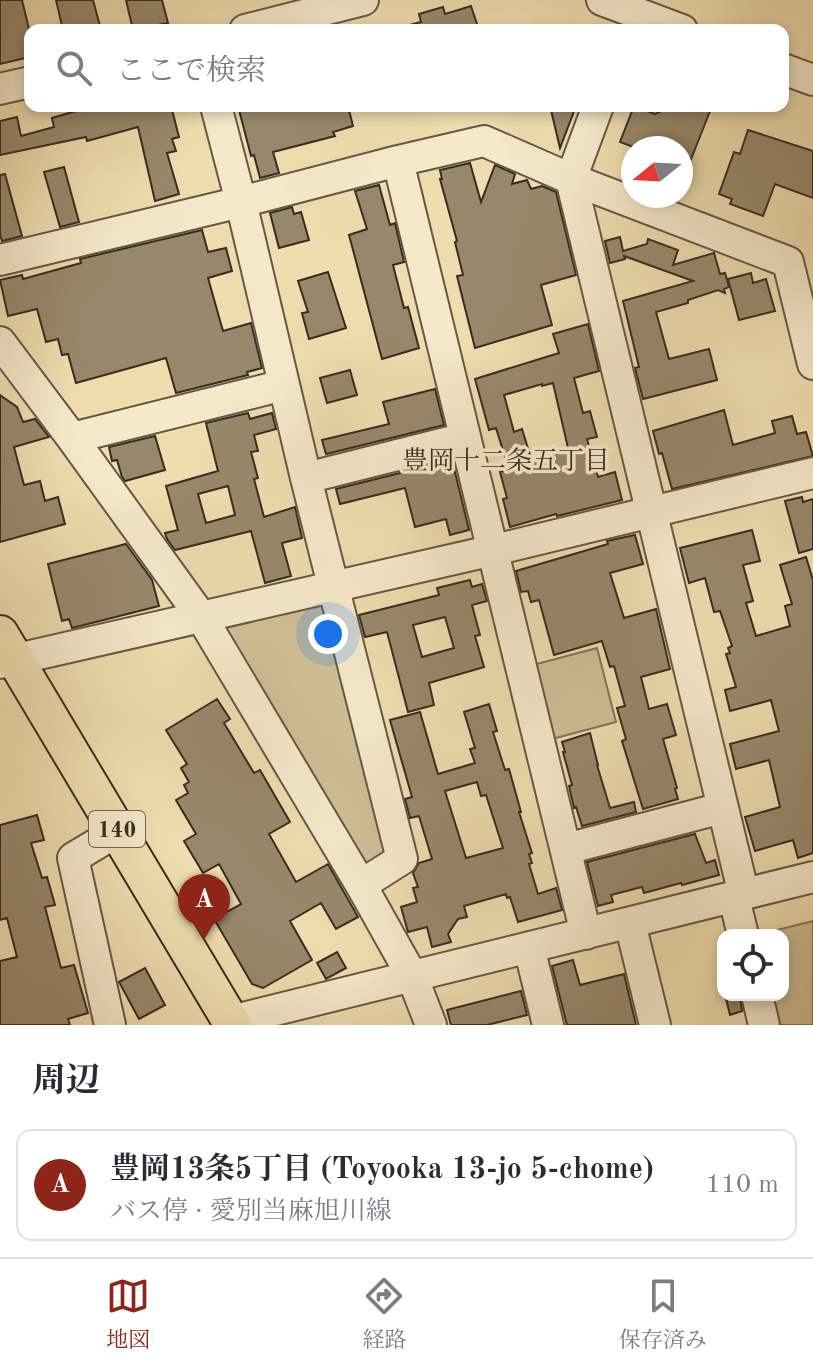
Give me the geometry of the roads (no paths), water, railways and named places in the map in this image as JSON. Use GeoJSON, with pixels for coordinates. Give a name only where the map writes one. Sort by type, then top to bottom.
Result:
{"type":"FeatureCollection","features":[{"type":"Feature","properties":{"kind":"main road","name":"140"},"geometry":{"type":"LineString","coordinates":[[5,652],[118,831],[232,1023]]}},
{"type":"Feature","properties":{"kind":"street"},"geometry":{"type":"LineString","coordinates":[[269,24],[363,0]]}},
{"type":"Feature","properties":{"kind":"street"},"geometry":{"type":"LineString","coordinates":[[602,0],[630,21]]}},
{"type":"Feature","properties":{"kind":"street"},"geometry":{"type":"LineString","coordinates":[[789,71],[813,80]]}},
{"type":"Feature","properties":{"kind":"street"},"geometry":{"type":"LineString","coordinates":[[0,89],[24,83]]}},
{"type":"Feature","properties":{"kind":"street"},"geometry":{"type":"LineString","coordinates":[[218,112],[402,859],[361,885]]}},
{"type":"Feature","properties":{"kind":"street"},"geometry":{"type":"LineString","coordinates":[[596,112],[571,179],[722,808],[742,929]]}},
{"type":"Feature","properties":{"kind":"street"},"geometry":{"type":"LineString","coordinates":[[0,260],[484,141],[571,179],[788,262],[813,364]]}},
{"type":"Feature","properties":{"kind":"street"},"geometry":{"type":"LineString","coordinates":[[398,161],[586,934]]}},
{"type":"Feature","properties":{"kind":"street"},"geometry":{"type":"LineString","coordinates":[[0,342],[202,618],[361,885],[412,976],[431,1025]]}},
{"type":"Feature","properties":{"kind":"street"},"geometry":{"type":"LineString","coordinates":[[72,438],[284,385]]}},
{"type":"Feature","properties":{"kind":"street"},"geometry":{"type":"LineString","coordinates":[[306,478],[465,438]]}},
{"type":"Feature","properties":{"kind":"street"},"geometry":{"type":"LineString","coordinates":[[5,652],[202,618],[813,473]]}},
{"type":"Feature","properties":{"kind":"street"},"geometry":{"type":"LineString","coordinates":[[566,849],[722,808]]}},
{"type":"Feature","properties":{"kind":"street"},"geometry":{"type":"LineString","coordinates":[[110,1025],[73,858],[118,831]]}},
{"type":"Feature","properties":{"kind":"street"},"geometry":{"type":"LineString","coordinates":[[232,1023],[813,877]]}},
{"type":"Feature","properties":{"kind":"street"},"geometry":{"type":"LineString","coordinates":[[630,923],[655,1025]]}},
{"type":"Feature","properties":{"kind":"street"},"geometry":{"type":"LineString","coordinates":[[529,947],[548,1025]]}},
{"type":"Feature","properties":{"kind":"street"},"geometry":{"type":"LineString","coordinates":[[758,1001],[764,1025]]}},
{"type":"Feature","properties":{"kind":"place","name":"豊岡13条5丁目 (Toyooka 13-jo 5-chome)"},"geometry":{"type":"Point","coordinates":[204,940]}},
{"type":"Feature","properties":{"kind":"district","name":"豊岡十二条五丁目"},"geometry":{"type":"Point","coordinates":[506,460]}}]}
